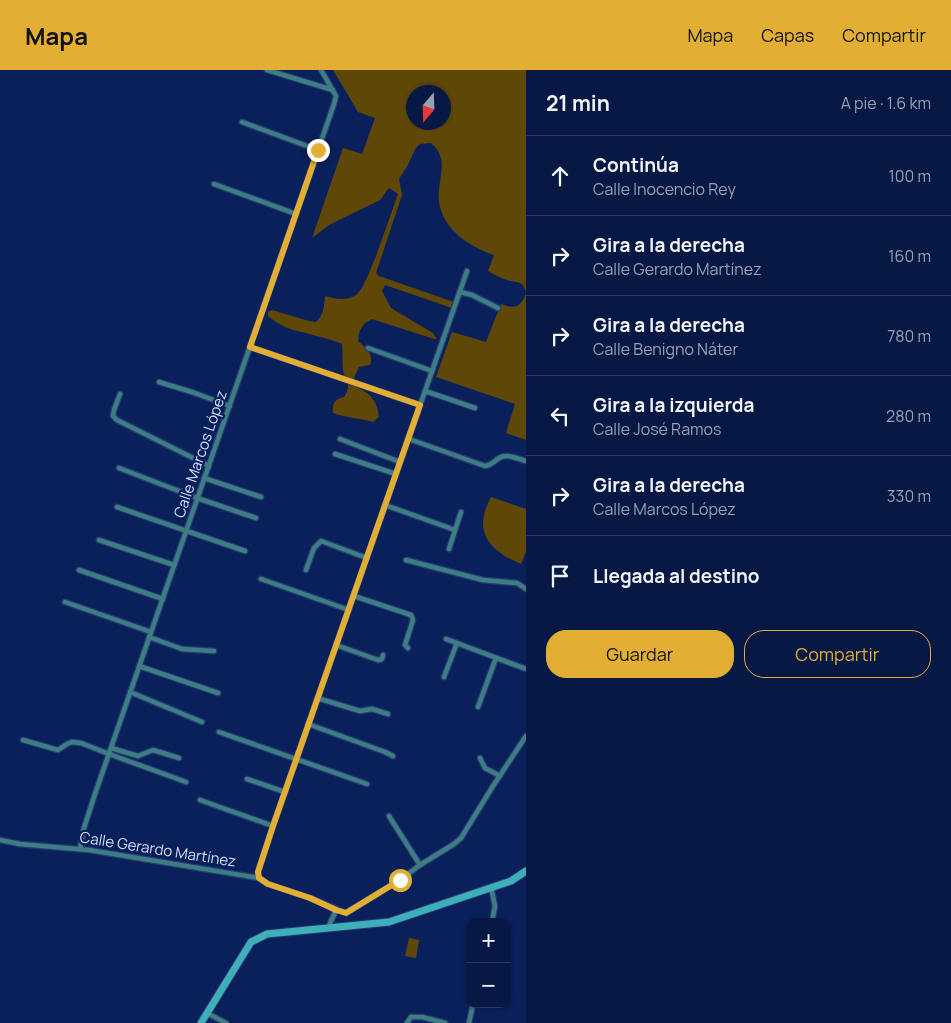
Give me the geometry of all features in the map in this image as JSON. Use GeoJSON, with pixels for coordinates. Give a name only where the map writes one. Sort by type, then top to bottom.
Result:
{"type":"FeatureCollection","features":[{"type":"Feature","properties":{"kind":"street"},"geometry":{"type":"LineString","coordinates":[[267,70],[333,90]]}},
{"type":"Feature","properties":{"kind":"street"},"geometry":{"type":"LineString","coordinates":[[322,70],[333,90]]}},
{"type":"Feature","properties":{"kind":"street","name":"Calle Marcos López"},"geometry":{"type":"LineString","coordinates":[[80,849],[84,828],[108,754],[334,104],[336,96],[333,90]]}},
{"type":"Feature","properties":{"kind":"street"},"geometry":{"type":"LineString","coordinates":[[242,122],[318,150]]}},
{"type":"Feature","properties":{"kind":"street"},"geometry":{"type":"LineString","coordinates":[[214,184],[296,214]]}},
{"type":"Feature","properties":{"kind":"street"},"geometry":{"type":"LineString","coordinates":[[259,878],[258,872],[273,826],[467,271]]}},
{"type":"Feature","properties":{"kind":"street"},"geometry":{"type":"LineString","coordinates":[[460,292],[472,295],[498,308]]}},
{"type":"Feature","properties":{"kind":"street"},"geometry":{"type":"LineString","coordinates":[[250,347],[420,405]]}},
{"type":"Feature","properties":{"kind":"street"},"geometry":{"type":"LineString","coordinates":[[368,348],[432,371]]}},
{"type":"Feature","properties":{"kind":"street"},"geometry":{"type":"LineString","coordinates":[[159,382],[173,385],[230,406]]}},
{"type":"Feature","properties":{"kind":"street"},"geometry":{"type":"LineString","coordinates":[[425,391],[475,408]]}},
{"type":"Feature","properties":{"kind":"street"},"geometry":{"type":"LineString","coordinates":[[120,394],[113,416],[117,420],[209,466]]}},
{"type":"Feature","properties":{"kind":"street"},"geometry":{"type":"LineString","coordinates":[[340,439],[400,462]]}},
{"type":"Feature","properties":{"kind":"street"},"geometry":{"type":"LineString","coordinates":[[408,439],[485,466],[492,465],[500,458],[506,456],[526,461]]}},
{"type":"Feature","properties":{"kind":"street"},"geometry":{"type":"LineString","coordinates":[[336,454],[396,474]]}},
{"type":"Feature","properties":{"kind":"street"},"geometry":{"type":"LineString","coordinates":[[119,468],[256,518]]}},
{"type":"Feature","properties":{"kind":"street"},"geometry":{"type":"LineString","coordinates":[[204,478],[261,497]]}},
{"type":"Feature","properties":{"kind":"street"},"geometry":{"type":"LineString","coordinates":[[385,505],[455,530]]}},
{"type":"Feature","properties":{"kind":"street"},"geometry":{"type":"LineString","coordinates":[[117,507],[245,551]]}},
{"type":"Feature","properties":{"kind":"street"},"geometry":{"type":"LineString","coordinates":[[449,549],[461,512]]}},
{"type":"Feature","properties":{"kind":"street"},"geometry":{"type":"LineString","coordinates":[[99,540],[174,564]]}},
{"type":"Feature","properties":{"kind":"street"},"geometry":{"type":"LineString","coordinates":[[306,570],[314,548],[321,541],[367,558]]}},
{"type":"Feature","properties":{"kind":"street"},"geometry":{"type":"LineString","coordinates":[[406,560],[483,580],[517,583],[526,589]]}},
{"type":"Feature","properties":{"kind":"street"},"geometry":{"type":"LineString","coordinates":[[79,570],[162,599]]}},
{"type":"Feature","properties":{"kind":"street"},"geometry":{"type":"LineString","coordinates":[[261,579],[349,610]]}},
{"type":"Feature","properties":{"kind":"street"},"geometry":{"type":"LineString","coordinates":[[354,596],[411,615],[413,620],[405,644],[408,648]]}},
{"type":"Feature","properties":{"kind":"street"},"geometry":{"type":"LineString","coordinates":[[65,602],[151,632]]}},
{"type":"Feature","properties":{"kind":"street"},"geometry":{"type":"LineString","coordinates":[[149,637],[182,649],[214,651]]}},
{"type":"Feature","properties":{"kind":"street"},"geometry":{"type":"LineString","coordinates":[[446,639],[526,669]]}},
{"type":"Feature","properties":{"kind":"street"},"geometry":{"type":"LineString","coordinates":[[444,677],[457,643]]}},
{"type":"Feature","properties":{"kind":"street"},"geometry":{"type":"LineString","coordinates":[[336,644],[378,660],[382,659],[383,655]]}},
{"type":"Feature","properties":{"kind":"street"},"geometry":{"type":"LineString","coordinates":[[478,707],[496,658]]}},
{"type":"Feature","properties":{"kind":"street"},"geometry":{"type":"LineString","coordinates":[[139,666],[218,693]]}},
{"type":"Feature","properties":{"kind":"street"},"geometry":{"type":"LineString","coordinates":[[130,692],[202,722]]}},
{"type":"Feature","properties":{"kind":"street"},"geometry":{"type":"LineString","coordinates":[[318,698],[360,711],[372,709],[388,714]]}},
{"type":"Feature","properties":{"kind":"street"},"geometry":{"type":"LineString","coordinates":[[308,724],[393,756]]}},
{"type":"Feature","properties":{"kind":"street"},"geometry":{"type":"LineString","coordinates":[[219,732],[366,784]]}},
{"type":"Feature","properties":{"kind":"street"},"geometry":{"type":"LineString","coordinates":[[328,928],[336,910],[346,913],[400,880],[461,838],[526,736]]}},
{"type":"Feature","properties":{"kind":"street"},"geometry":{"type":"LineString","coordinates":[[23,740],[58,750],[72,742],[81,743],[186,782]]}},
{"type":"Feature","properties":{"kind":"street"},"geometry":{"type":"LineString","coordinates":[[111,748],[138,756],[153,750],[179,758]]}},
{"type":"Feature","properties":{"kind":"street"},"geometry":{"type":"LineString","coordinates":[[480,758],[484,768],[500,776]]}},
{"type":"Feature","properties":{"kind":"street"},"geometry":{"type":"LineString","coordinates":[[247,779],[285,792]]}},
{"type":"Feature","properties":{"kind":"street"},"geometry":{"type":"LineString","coordinates":[[200,800],[273,826]]}},
{"type":"Feature","properties":{"kind":"street"},"geometry":{"type":"LineString","coordinates":[[389,816],[420,865]]}},
{"type":"Feature","properties":{"kind":"street","name":"Calle Gerardo Martínez"},"geometry":{"type":"LineString","coordinates":[[0,840],[20,844],[80,849],[259,878],[268,884],[310,898],[336,910]]}},
{"type":"Feature","properties":{"kind":"street"},"geometry":{"type":"LineString","coordinates":[[202,1023],[251,942],[266,934],[389,922],[511,880],[526,871]]}},
{"type":"Feature","properties":{"kind":"street"},"geometry":{"type":"LineString","coordinates":[[491,887],[495,906],[493,918]]}},
{"type":"Feature","properties":{"kind":"street"},"geometry":{"type":"LineString","coordinates":[[468,1023],[472,1008]]}},
{"type":"Feature","properties":{"kind":"street"},"geometry":{"type":"LineString","coordinates":[[207,1012],[226,1023]]}},
{"type":"Feature","properties":{"kind":"street"},"geometry":{"type":"LineString","coordinates":[[407,1023],[411,1017],[422,1017],[445,1023]]}},
{"type":"Feature","properties":{"kind":"shaded area"},"geometry":{"type":"Polygon","coordinates":[[[333,70],[526,70],[526,292],[523,285],[488,271],[494,255],[463,239],[447,223],[439,201],[442,170],[441,159],[436,148],[431,143],[420,144],[415,149],[399,179],[402,195],[376,273],[379,276],[454,302],[452,308],[385,285],[382,291],[391,308],[433,333],[437,339],[372,319],[363,325],[358,341],[368,352],[371,361],[370,365],[359,367],[354,378],[358,388],[370,396],[377,407],[379,417],[373,422],[333,413],[335,402],[344,397],[348,388],[343,370],[342,344],[285,327],[268,316],[268,312],[272,310],[316,322],[322,313],[325,296],[341,299],[349,298],[356,295],[361,289],[379,248],[398,194],[389,188],[380,200],[329,225],[312,238],[343,148],[362,154],[375,118],[358,112],[333,70]]]}},
{"type":"Feature","properties":{"kind":"shaded area"},"geometry":{"type":"Polygon","coordinates":[[[526,294],[526,440],[506,433],[515,404],[436,377],[452,332],[486,342],[501,304],[510,307],[519,305],[526,294]]]}},
{"type":"Feature","properties":{"kind":"shaded area"},"geometry":{"type":"Polygon","coordinates":[[[491,497],[526,509],[526,552],[521,564],[502,554],[487,538],[483,520],[491,497]]]}},
{"type":"Feature","properties":{"kind":"shaded area"},"geometry":{"type":"Polygon","coordinates":[[[409,938],[419,940],[416,958],[405,956],[409,938]]]}},
{"type":"Feature","properties":{"kind":"route"},"geometry":{"type":"LineString","coordinates":[[318,150],[250,347],[420,405],[258,872],[259,878],[268,884],[310,898],[346,913],[400,880]]}}]}
